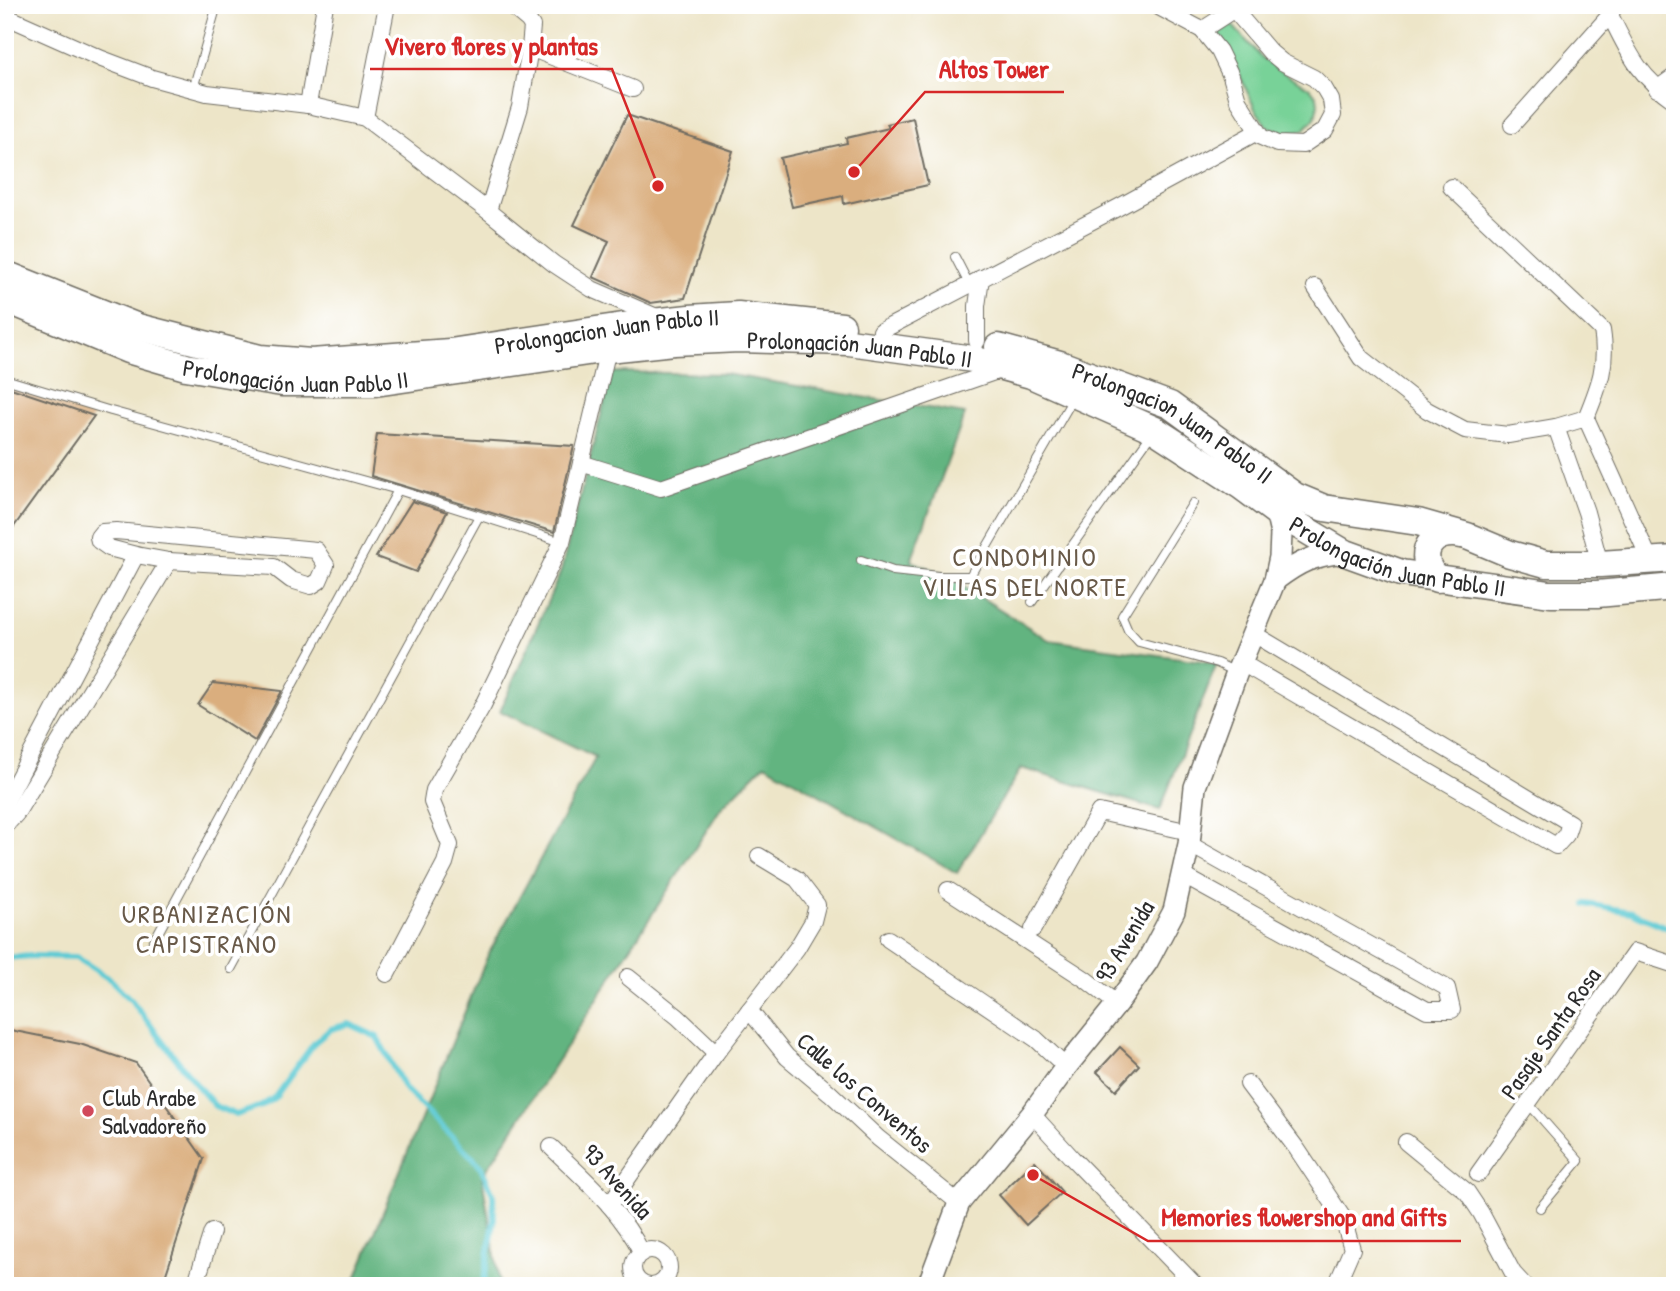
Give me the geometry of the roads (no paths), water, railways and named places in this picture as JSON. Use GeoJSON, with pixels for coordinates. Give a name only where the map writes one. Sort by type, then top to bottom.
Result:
{"type":"FeatureCollection","features":[{"type":"Feature","properties":{"kind":"main road","name":"Prolongacion Juan Pablo II"},"geometry":{"type":"LineString","coordinates":[[5,274],[138,327],[260,358],[311,362],[450,352],[665,321],[738,315],[976,341],[1060,364],[1170,405],[1295,496],[1324,508],[1418,522],[1546,564],[1600,564],[1663,559]]}},
{"type":"Feature","properties":{"kind":"main road","name":"Prolongación Juan Pablo II"},"geometry":{"type":"LineString","coordinates":[[5,299],[128,350],[186,367],[282,383],[375,383],[608,349],[739,339],[849,342],[973,359],[1031,375],[1155,430],[1276,512],[1343,552],[1401,573],[1565,594],[1675,587]]}},
{"type":"Feature","properties":{"kind":"main road"},"geometry":{"type":"LineString","coordinates":[[1437,579],[1429,571],[1426,561],[1426,550],[1432,541],[1441,534],[1467,536]]}},
{"type":"Feature","properties":{"kind":"street"},"geometry":{"type":"LineString","coordinates":[[308,105],[325,5]]}},
{"type":"Feature","properties":{"kind":"street"},"geometry":{"type":"LineString","coordinates":[[365,118],[387,5]]}},
{"type":"Feature","properties":{"kind":"street"},"geometry":{"type":"LineString","coordinates":[[488,211],[520,107],[533,26],[510,5]]}},
{"type":"Feature","properties":{"kind":"street"},"geometry":{"type":"LineString","coordinates":[[1155,5],[1202,30],[1219,51],[1231,76],[1238,100],[1261,137],[1277,144],[1303,145],[1325,130],[1333,116],[1331,100],[1324,88],[1314,78],[1297,71],[1270,52],[1232,8],[1202,30]]}},
{"type":"Feature","properties":{"kind":"street"},"geometry":{"type":"LineString","coordinates":[[1512,125],[1612,10],[1634,64],[1657,89],[1675,101]]}},
{"type":"Feature","properties":{"kind":"street"},"geometry":{"type":"LineString","coordinates":[[5,16],[139,74],[207,93],[308,105],[365,118],[554,264],[592,289],[665,321]]}},
{"type":"Feature","properties":{"kind":"street"},"geometry":{"type":"LineString","coordinates":[[530,48],[633,89]]}},
{"type":"Feature","properties":{"kind":"street"},"geometry":{"type":"LineString","coordinates":[[1657,89],[1675,76]]}},
{"type":"Feature","properties":{"kind":"street"},"geometry":{"type":"LineString","coordinates":[[881,331],[1256,132]]}},
{"type":"Feature","properties":{"kind":"street"},"geometry":{"type":"LineString","coordinates":[[1451,187],[1602,330],[1605,350],[1600,384],[1586,418]]}},
{"type":"Feature","properties":{"kind":"street"},"geometry":{"type":"LineString","coordinates":[[975,281],[976,341]]}},
{"type":"Feature","properties":{"kind":"street"},"geometry":{"type":"LineString","coordinates":[[1315,287],[1361,358],[1427,410],[1465,430],[1508,435],[1556,427],[1586,418]]}},
{"type":"Feature","properties":{"kind":"street"},"geometry":{"type":"LineString","coordinates":[[387,974],[448,854],[450,845],[432,802],[434,790],[483,705],[562,542],[608,349]]}},
{"type":"Feature","properties":{"kind":"street"},"geometry":{"type":"LineString","coordinates":[[581,463],[661,488],[1008,368]]}},
{"type":"Feature","properties":{"kind":"street"},"geometry":{"type":"LineString","coordinates":[[1586,418],[1663,559]]}},
{"type":"Feature","properties":{"kind":"street"},"geometry":{"type":"LineString","coordinates":[[1556,427],[1586,512],[1600,564]]}},
{"type":"Feature","properties":{"kind":"street","name":"93 Avenida"},"geometry":{"type":"LineString","coordinates":[[928,1286],[959,1203],[1117,1004],[1147,962],[1174,911],[1189,838],[1195,787],[1275,580],[1281,534],[1276,512]]}},
{"type":"Feature","properties":{"kind":"street"},"geometry":{"type":"LineString","coordinates":[[116,531],[316,550],[326,565],[319,581],[311,586],[291,580],[274,566],[169,561],[109,548],[99,541],[98,537],[102,532],[116,531]]}},
{"type":"Feature","properties":{"kind":"street"},"geometry":{"type":"LineString","coordinates":[[1275,580],[1295,565],[1318,555],[1343,552]]}},
{"type":"Feature","properties":{"kind":"street"},"geometry":{"type":"LineString","coordinates":[[5,803],[136,555]]}},
{"type":"Feature","properties":{"kind":"street"},"geometry":{"type":"LineString","coordinates":[[5,826],[16,814],[169,561]]}},
{"type":"Feature","properties":{"kind":"street"},"geometry":{"type":"LineString","coordinates":[[1239,668],[1556,846],[1566,835],[1570,823],[1254,634]]}},
{"type":"Feature","properties":{"kind":"street"},"geometry":{"type":"LineString","coordinates":[[1033,929],[1099,812],[1189,838],[1447,988],[1452,1010],[1427,1010],[1181,875]]}},
{"type":"Feature","properties":{"kind":"street"},"geometry":{"type":"LineString","coordinates":[[609,1205],[716,1053],[797,948],[813,921],[817,905],[797,879],[759,856]]}},
{"type":"Feature","properties":{"kind":"street"},"geometry":{"type":"LineString","coordinates":[[948,890],[1085,979],[1117,1004]]}},
{"type":"Feature","properties":{"kind":"street"},"geometry":{"type":"LineString","coordinates":[[888,939],[1036,1040],[1066,1067]]}},
{"type":"Feature","properties":{"kind":"street","name":"Pasaje Santa Rosa"},"geometry":{"type":"LineString","coordinates":[[1478,1174],[1635,952],[1675,965]]}},
{"type":"Feature","properties":{"kind":"street"},"geometry":{"type":"LineString","coordinates":[[628,977],[678,1017],[716,1053]]}},
{"type":"Feature","properties":{"kind":"street","name":"Calle los Conventos"},"geometry":{"type":"LineString","coordinates":[[749,1010],[787,1057],[878,1138],[959,1203]]}},
{"type":"Feature","properties":{"kind":"street"},"geometry":{"type":"LineString","coordinates":[[1248,1084],[1297,1149],[1343,1218],[1352,1249],[1336,1286]]}},
{"type":"Feature","properties":{"kind":"street"},"geometry":{"type":"LineString","coordinates":[[1032,1114],[1196,1286]]}},
{"type":"Feature","properties":{"kind":"street"},"geometry":{"type":"LineString","coordinates":[[1406,1142],[1467,1192],[1513,1273],[1525,1286]]}},
{"type":"Feature","properties":{"kind":"street","name":"93 Avenida"},"geometry":{"type":"LineString","coordinates":[[551,1147],[609,1205],[634,1236],[642,1252]]}},
{"type":"Feature","properties":{"kind":"street"},"geometry":{"type":"LineString","coordinates":[[195,1286],[212,1232]]}},
{"type":"Feature","properties":{"kind":"street"},"geometry":{"type":"LineString","coordinates":[[655,1251],[666,1259],[668,1272],[661,1284],[646,1285],[633,1281],[633,1263],[642,1252],[655,1251]]}},
{"type":"Feature","properties":{"kind":"street"},"geometry":{"type":"LineString","coordinates":[[1668,1286],[1675,1277]]}},
{"type":"Feature","properties":{"kind":"lane"},"geometry":{"type":"LineString","coordinates":[[193,89],[217,5]]}},
{"type":"Feature","properties":{"kind":"lane"},"geometry":{"type":"LineString","coordinates":[[955,257],[975,281]]}},
{"type":"Feature","properties":{"kind":"lane"},"geometry":{"type":"LineString","coordinates":[[5,379],[398,491],[562,542]]}},
{"type":"Feature","properties":{"kind":"lane"},"geometry":{"type":"LineString","coordinates":[[861,560],[892,571],[971,576],[1076,394]]}},
{"type":"Feature","properties":{"kind":"lane"},"geometry":{"type":"LineString","coordinates":[[1032,602],[1155,430]]}},
{"type":"Feature","properties":{"kind":"lane"},"geometry":{"type":"LineString","coordinates":[[151,946],[398,491]]}},
{"type":"Feature","properties":{"kind":"lane"},"geometry":{"type":"LineString","coordinates":[[1193,503],[1122,616],[1128,630],[1139,642],[1239,668]]}},
{"type":"Feature","properties":{"kind":"lane"},"geometry":{"type":"LineString","coordinates":[[231,969],[479,516]]}},
{"type":"Feature","properties":{"kind":"lane"},"geometry":{"type":"LineString","coordinates":[[1528,1103],[1579,1161],[1540,1208]]}},
{"type":"Feature","properties":{"kind":"waterway"},"geometry":{"type":"LineString","coordinates":[[1586,904],[1631,912],[1675,931]]}},
{"type":"Feature","properties":{"kind":"waterway"},"geometry":{"type":"LineString","coordinates":[[5,958],[76,957],[111,980],[132,1001],[215,1106],[236,1115],[262,1106],[275,1097],[315,1042],[331,1029],[349,1024],[377,1037],[405,1089],[480,1165],[493,1194],[494,1221],[483,1286]]}},
{"type":"Feature","properties":{"kind":"place","name":"Altos Tower"},"geometry":{"type":"Point","coordinates":[854,172]}},
{"type":"Feature","properties":{"kind":"place","name":"Vivero flores y plantas"},"geometry":{"type":"Point","coordinates":[658,186]}},
{"type":"Feature","properties":{"kind":"place","name":"Club Arabe Salvadoreño"},"geometry":{"type":"Point","coordinates":[88,1111]}},
{"type":"Feature","properties":{"kind":"place","name":"Memories flowershop and Gifts"},"geometry":{"type":"Point","coordinates":[1033,1175]}},
{"type":"Feature","properties":{"kind":"district","name":"CONDOMINIO VILLAS DEL NORTE"},"geometry":{"type":"Point","coordinates":[1025,571]}},
{"type":"Feature","properties":{"kind":"district","name":"URBANIZACIÓN CAPISTRANO"},"geometry":{"type":"Point","coordinates":[207,928]}}]}
